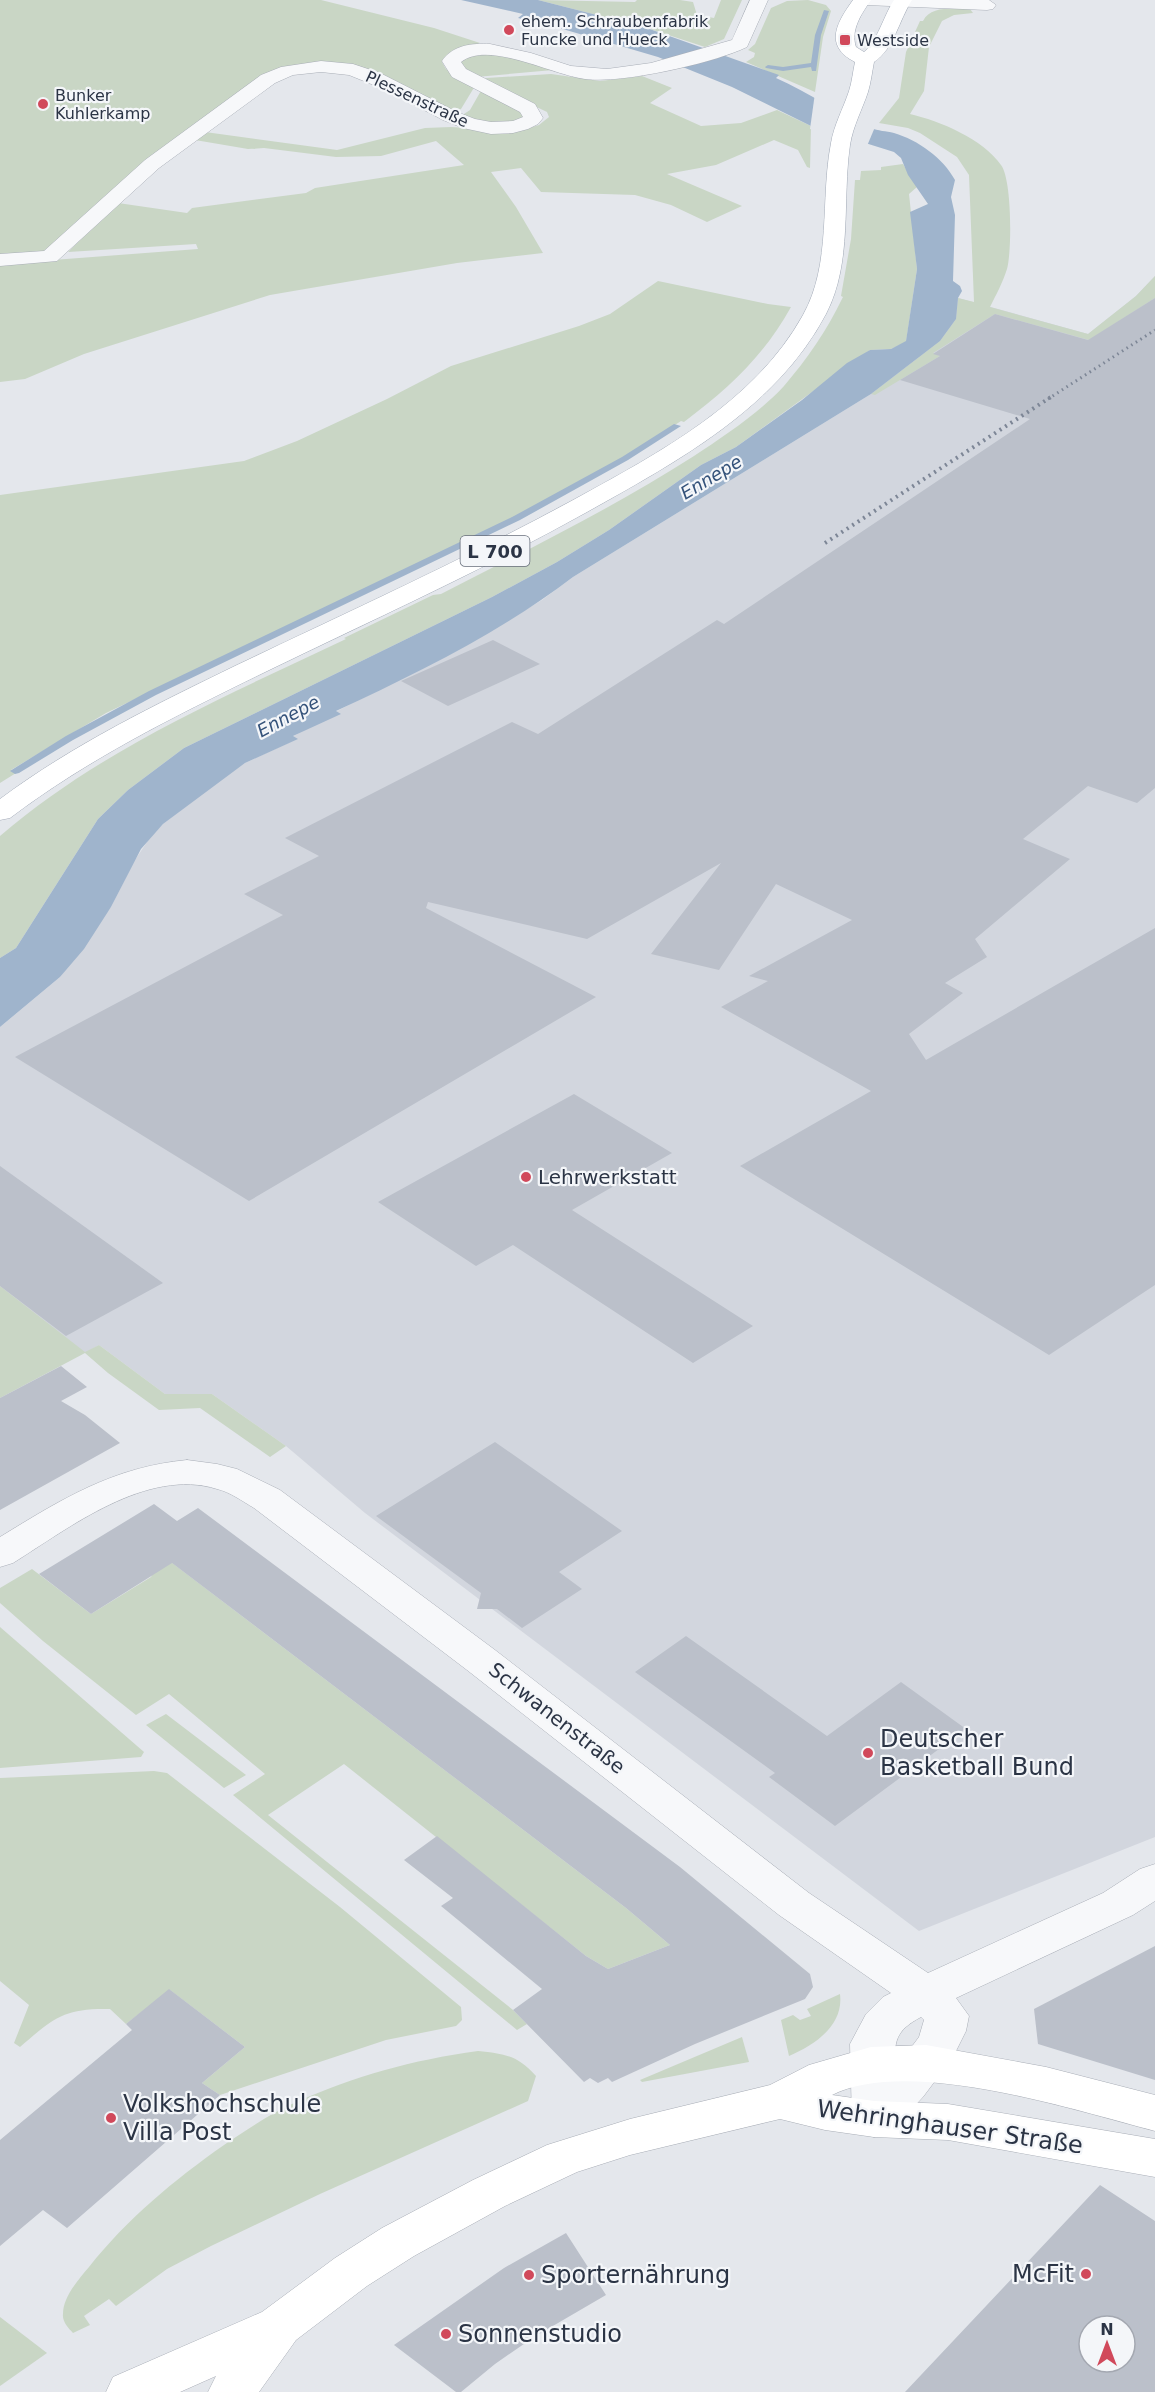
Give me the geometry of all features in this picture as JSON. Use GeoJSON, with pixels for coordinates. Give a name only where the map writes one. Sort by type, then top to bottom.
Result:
{"type":"FeatureCollection","features":[{"type":"Feature","properties":{"kind":"main road"},"geometry":{"type":"LineString","coordinates":[[864,0],[853,12],[844,40],[848,49],[865,59]]}},
{"type":"Feature","properties":{"kind":"main road","name":"L 700"},"geometry":{"type":"LineString","coordinates":[[0,812],[60,769],[137,723],[536,531],[630,479],[676,449],[752,393],[784,361],[816,313],[823,295],[830,259],[840,145],[858,94],[865,59],[878,51],[885,32],[902,2]]}},
{"type":"Feature","properties":{"kind":"main road","name":"Wehringhauser Straße"},"geometry":{"type":"LineString","coordinates":[[130,2392],[279,2326],[351,2272],[398,2242],[489,2193],[563,2158],[630,2137],[780,2101],[825,2078],[871,2065],[926,2063],[1046,2085],[1155,2113]]}},
{"type":"Feature","properties":{"kind":"main road","name":"Wehringhauser Straße"},"geometry":{"type":"LineString","coordinates":[[780,2101],[825,2112],[874,2119],[948,2122],[1155,2158]]}},
{"type":"Feature","properties":{"kind":"main road","name":"Wehringhauser Straße"},"geometry":{"type":"LineString","coordinates":[[232,2392],[279,2326]]}},
{"type":"Feature","properties":{"kind":"street","name":"Plessenstraße"},"geometry":{"type":"LineString","coordinates":[[0,260],[50,257],[152,164],[268,79],[283,72],[317,67],[354,70],[462,122],[476,126],[506,128],[526,124],[533,118],[532,112],[520,103],[459,73],[451,61],[455,56],[476,49],[490,49],[588,75],[620,74],[740,43],[759,0]]}},
{"type":"Feature","properties":{"kind":"street"},"geometry":{"type":"LineString","coordinates":[[864,0],[987,5]]}},
{"type":"Feature","properties":{"kind":"street","name":"Schwanenstraße"},"geometry":{"type":"LineString","coordinates":[[0,1554],[104,1492],[143,1478],[177,1473],[218,1476],[238,1483],[267,1499],[490,1667],[794,1904],[850,1945],[925,1993],[947,2016],[946,2028],[926,2063],[874,2119]]}},
{"type":"Feature","properties":{"kind":"street"},"geometry":{"type":"LineString","coordinates":[[874,2119],[872,2044],[881,2026],[898,2009],[925,1993],[1118,1904],[1155,1880]]}},
{"type":"Feature","properties":{"kind":"shaded area"},"geometry":{"type":"Polygon","coordinates":[[[1155,276],[1155,1837],[919,1931],[365,1513],[286,1446],[212,1394],[165,1394],[99,1345],[85,1353],[0,1286],[0,1027],[60,977],[111,907],[133,863],[151,836],[220,780],[245,763],[297,739],[292,737],[335,712],[456,651],[542,600],[573,577],[871,394],[918,358],[958,298],[1088,334],[1136,296],[1155,276]]]}},
{"type":"Feature","properties":{"kind":"green space"},"geometry":{"type":"Polygon","coordinates":[[[0,0],[321,0],[434,28],[480,43],[450,55],[442,62],[446,69],[475,86],[461,109],[454,112],[334,65],[275,70],[49,251],[0,254],[0,0]]]}},
{"type":"Feature","properties":{"kind":"green space"},"geometry":{"type":"Polygon","coordinates":[[[538,0],[635,2],[637,0],[680,0],[693,2],[697,15],[714,18],[721,0],[742,0],[724,39],[705,47],[644,27],[538,0]]]}},
{"type":"Feature","properties":{"kind":"green space"},"geometry":{"type":"Polygon","coordinates":[[[808,0],[826,5],[831,11],[823,37],[815,92],[746,62],[754,57],[755,53],[748,50],[755,44],[771,8],[787,1],[808,0]]]}},
{"type":"Feature","properties":{"kind":"green space"},"geometry":{"type":"Polygon","coordinates":[[[970,9],[973,13],[954,15],[942,21],[929,47],[924,91],[910,114],[947,126],[972,139],[993,156],[1005,173],[1010,216],[1009,260],[1004,279],[990,307],[1088,334],[1136,296],[1155,276],[1155,298],[1089,340],[995,314],[933,353],[940,356],[875,395],[871,394],[940,341],[956,319],[958,298],[974,302],[969,175],[957,157],[920,133],[908,128],[879,123],[899,98],[906,52],[920,21],[937,10],[970,9]]]}},
{"type":"Feature","properties":{"kind":"green space"},"geometry":{"type":"Polygon","coordinates":[[[500,54],[553,70],[476,77],[460,70],[460,60],[476,55],[500,54]]]}},
{"type":"Feature","properties":{"kind":"green space"},"geometry":{"type":"Polygon","coordinates":[[[551,74],[600,81],[642,76],[672,88],[650,103],[701,126],[741,123],[777,110],[811,126],[810,168],[807,167],[798,150],[774,140],[716,165],[667,174],[742,206],[707,222],[671,205],[635,195],[541,192],[521,168],[491,172],[516,207],[543,253],[457,263],[270,295],[84,354],[25,379],[0,382],[0,264],[198,249],[196,244],[68,252],[118,203],[187,213],[192,208],[306,193],[315,188],[464,165],[436,141],[381,156],[336,157],[264,148],[248,149],[195,140],[205,132],[337,150],[425,128],[451,127],[519,131],[539,125],[549,117],[547,112],[485,82],[486,78],[551,74]]]}},
{"type":"Feature","properties":{"kind":"green space"},"geometry":{"type":"Polygon","coordinates":[[[482,89],[518,106],[525,118],[501,125],[461,116],[470,110],[482,89]]]}},
{"type":"Feature","properties":{"kind":"green space"},"geometry":{"type":"Polygon","coordinates":[[[903,164],[917,187],[909,194],[917,269],[906,342],[891,349],[870,350],[736,447],[701,465],[609,530],[557,562],[492,597],[184,748],[128,790],[98,819],[16,948],[0,958],[0,836],[80,776],[166,726],[433,595],[441,594],[569,528],[663,475],[741,424],[784,386],[808,355],[837,310],[843,297],[841,296],[851,239],[855,180],[860,180],[861,171],[881,170],[881,167],[903,164]]]}},
{"type":"Feature","properties":{"kind":"green space"},"geometry":{"type":"Polygon","coordinates":[[[658,281],[791,307],[757,356],[716,397],[684,422],[681,421],[617,463],[548,502],[106,713],[11,770],[16,773],[0,783],[0,495],[244,461],[297,441],[451,366],[610,314],[658,281]]]}},
{"type":"Feature","properties":{"kind":"green space"},"geometry":{"type":"Polygon","coordinates":[[[0,1286],[85,1352],[99,1345],[165,1394],[212,1394],[286,1446],[270,1457],[200,1408],[159,1410],[108,1373],[85,1353],[0,1398],[0,1286]]]}},
{"type":"Feature","properties":{"kind":"green space"},"geometry":{"type":"Polygon","coordinates":[[[163,1556],[626,1908],[670,1945],[608,1969],[586,1956],[344,1764],[268,1815],[513,2010],[527,2024],[517,2030],[233,1795],[265,1774],[169,1694],[136,1715],[43,1641],[0,1603],[0,1588],[32,1569],[91,1614],[151,1577],[163,1556]]]}},
{"type":"Feature","properties":{"kind":"green space"},"geometry":{"type":"Polygon","coordinates":[[[0,1627],[144,1752],[141,1757],[0,1768],[0,1627]]]}},
{"type":"Feature","properties":{"kind":"green space"},"geometry":{"type":"Polygon","coordinates":[[[166,1714],[246,1775],[224,1788],[146,1725],[166,1714]]]}},
{"type":"Feature","properties":{"kind":"green space"},"geometry":{"type":"Polygon","coordinates":[[[154,1771],[167,1773],[340,1907],[461,2007],[462,2020],[456,2026],[386,2040],[220,2095],[202,2083],[245,2047],[170,1990],[126,2024],[110,2009],[81,2010],[51,2022],[20,2047],[14,2043],[29,2005],[0,1981],[0,1778],[154,1771]]]}},
{"type":"Feature","properties":{"kind":"green space"},"geometry":{"type":"Polygon","coordinates":[[[840,1994],[837,2015],[826,2032],[818,2040],[789,2056],[781,2020],[793,2015],[800,2020],[811,2016],[807,2009],[840,1994]]]}},
{"type":"Feature","properties":{"kind":"green space"},"geometry":{"type":"Polygon","coordinates":[[[742,2037],[749,2062],[642,2082],[640,2080],[742,2037]]]}},
{"type":"Feature","properties":{"kind":"green space"},"geometry":{"type":"Polygon","coordinates":[[[478,2051],[510,2057],[523,2064],[536,2076],[528,2101],[320,2194],[211,2246],[167,2269],[116,2306],[109,2299],[84,2316],[90,2325],[73,2333],[66,2324],[63,2314],[68,2295],[104,2249],[169,2186],[241,2134],[285,2107],[339,2085],[407,2064],[478,2051]]]}},
{"type":"Feature","properties":{"kind":"green space"},"geometry":{"type":"Polygon","coordinates":[[[0,2317],[47,2353],[0,2386],[0,2317]]]}},
{"type":"Feature","properties":{"kind":"water","name":"Ennepe"},"geometry":{"type":"Polygon","coordinates":[[[461,0],[538,0],[644,27],[779,75],[776,78],[859,122],[874,129],[903,136],[921,145],[944,164],[955,180],[951,197],[955,215],[953,281],[960,286],[962,291],[958,298],[956,319],[940,341],[871,394],[573,577],[517,616],[398,682],[336,711],[341,714],[293,736],[298,739],[245,763],[163,824],[141,849],[111,907],[84,949],[60,977],[0,1027],[0,958],[16,948],[98,819],[128,790],[184,748],[492,597],[557,562],[609,530],[701,465],[736,447],[802,400],[847,363],[870,350],[891,349],[906,341],[917,269],[910,212],[928,204],[908,175],[901,158],[894,152],[811,126],[732,87],[658,57],[518,18],[523,14],[461,0]]]}},
{"type":"Feature","properties":{"kind":"pier"},"geometry":{"type":"Polygon","coordinates":[[[815,93],[875,127],[867,146],[810,129],[815,93]]]}},
{"type":"Feature","properties":{"kind":"building"},"geometry":{"type":"Polygon","coordinates":[[[1155,298],[1155,788],[1137,803],[1088,786],[1023,839],[1070,859],[975,939],[987,957],[945,983],[963,993],[909,1034],[926,1060],[1155,928],[1155,1285],[1049,1355],[740,1166],[871,1091],[721,1007],[768,981],[749,976],[852,920],[776,884],[719,970],[651,954],[721,863],[587,939],[428,902],[426,908],[596,997],[249,1201],[15,1057],[283,915],[244,894],[319,856],[285,838],[512,722],[538,734],[717,620],[724,624],[1030,419],[900,380],[940,356],[933,354],[995,314],[1088,340],[1155,298]]]}},
{"type":"Feature","properties":{"kind":"building"},"geometry":{"type":"Polygon","coordinates":[[[493,640],[540,664],[448,706],[401,681],[493,640]]]}},
{"type":"Feature","properties":{"kind":"building","name":"Lehrwerkstatt"},"geometry":{"type":"Polygon","coordinates":[[[574,1094],[672,1153],[572,1210],[753,1326],[693,1363],[513,1245],[476,1266],[378,1202],[574,1094]]]}},
{"type":"Feature","properties":{"kind":"building"},"geometry":{"type":"Polygon","coordinates":[[[0,1166],[163,1283],[66,1336],[0,1286],[0,1166]]]}},
{"type":"Feature","properties":{"kind":"building"},"geometry":{"type":"Polygon","coordinates":[[[61,1366],[87,1387],[61,1401],[85,1415],[120,1443],[0,1510],[0,1398],[61,1366]]]}},
{"type":"Feature","properties":{"kind":"building"},"geometry":{"type":"Polygon","coordinates":[[[495,1442],[622,1531],[559,1572],[582,1589],[522,1628],[497,1609],[477,1609],[481,1593],[376,1516],[495,1442]]]}},
{"type":"Feature","properties":{"kind":"building"},"geometry":{"type":"Polygon","coordinates":[[[154,1504],[177,1521],[198,1508],[680,1867],[810,1974],[813,1987],[805,1999],[695,2044],[612,2082],[608,2078],[598,2083],[590,2078],[584,2082],[513,2010],[542,1989],[441,1906],[453,1898],[404,1860],[437,1836],[586,1956],[608,1969],[670,1945],[626,1908],[172,1563],[91,1614],[39,1574],[154,1504]]]}},
{"type":"Feature","properties":{"kind":"building"},"geometry":{"type":"Polygon","coordinates":[[[686,1636],[827,1736],[901,1682],[966,1729],[835,1826],[769,1777],[775,1773],[635,1672],[686,1636]]]}},
{"type":"Feature","properties":{"kind":"building"},"geometry":{"type":"Polygon","coordinates":[[[1155,1946],[1155,2080],[1038,2044],[1034,2009],[1155,1946]]]}},
{"type":"Feature","properties":{"kind":"building","name":"Volkshochschule Villa Post"},"geometry":{"type":"Polygon","coordinates":[[[169,1989],[245,2047],[202,2083],[220,2095],[67,2228],[43,2210],[0,2246],[0,2140],[132,2030],[126,2024],[169,1989]]]}},
{"type":"Feature","properties":{"kind":"building","name":"McFit"},"geometry":{"type":"Polygon","coordinates":[[[1100,2185],[1155,2221],[1155,2392],[905,2392],[1100,2185]]]}},
{"type":"Feature","properties":{"kind":"building"},"geometry":{"type":"Polygon","coordinates":[[[566,2233],[606,2295],[534,2337],[495,2364],[461,2392],[456,2392],[394,2345],[504,2268],[566,2233]]]}},
{"type":"Feature","properties":{"kind":"waterway"},"geometry":{"type":"LineString","coordinates":[[814,70],[818,35],[826,11]]}},
{"type":"Feature","properties":{"kind":"waterway"},"geometry":{"type":"LineString","coordinates":[[768,67],[783,69],[814,65]]}},
{"type":"Feature","properties":{"kind":"waterway"},"geometry":{"type":"LineString","coordinates":[[15,771],[97,722],[153,693],[517,518],[625,459],[677,426]]}},
{"type":"Feature","properties":{"kind":"railway"},"geometry":{"type":"LineString","coordinates":[[1048,399],[1155,330]]}},
{"type":"Feature","properties":{"kind":"railway"},"geometry":{"type":"LineString","coordinates":[[825,543],[1051,397]]}},
{"type":"Feature","properties":{"kind":"place","name":"ehem. Schraubenfabrik Funcke und Hueck"},"geometry":{"type":"Point","coordinates":[509,30]}},
{"type":"Feature","properties":{"kind":"place","name":"Westside"},"geometry":{"type":"Point","coordinates":[845,40]}},
{"type":"Feature","properties":{"kind":"place","name":"Bunker Kuhlerkamp"},"geometry":{"type":"Point","coordinates":[43,104]}},
{"type":"Feature","properties":{"kind":"place","name":"Lehrwerkstatt"},"geometry":{"type":"Point","coordinates":[526,1177]}},
{"type":"Feature","properties":{"kind":"place","name":"Deutscher Basketball Bund"},"geometry":{"type":"Point","coordinates":[868,1753]}},
{"type":"Feature","properties":{"kind":"place","name":"Volkshochschule Villa Post"},"geometry":{"type":"Point","coordinates":[111,2118]}},
{"type":"Feature","properties":{"kind":"place","name":"McFit"},"geometry":{"type":"Point","coordinates":[1086,2274]}},
{"type":"Feature","properties":{"kind":"place","name":"Sporternährung"},"geometry":{"type":"Point","coordinates":[529,2275]}},
{"type":"Feature","properties":{"kind":"place","name":"Sonnenstudio"},"geometry":{"type":"Point","coordinates":[446,2334]}}]}
